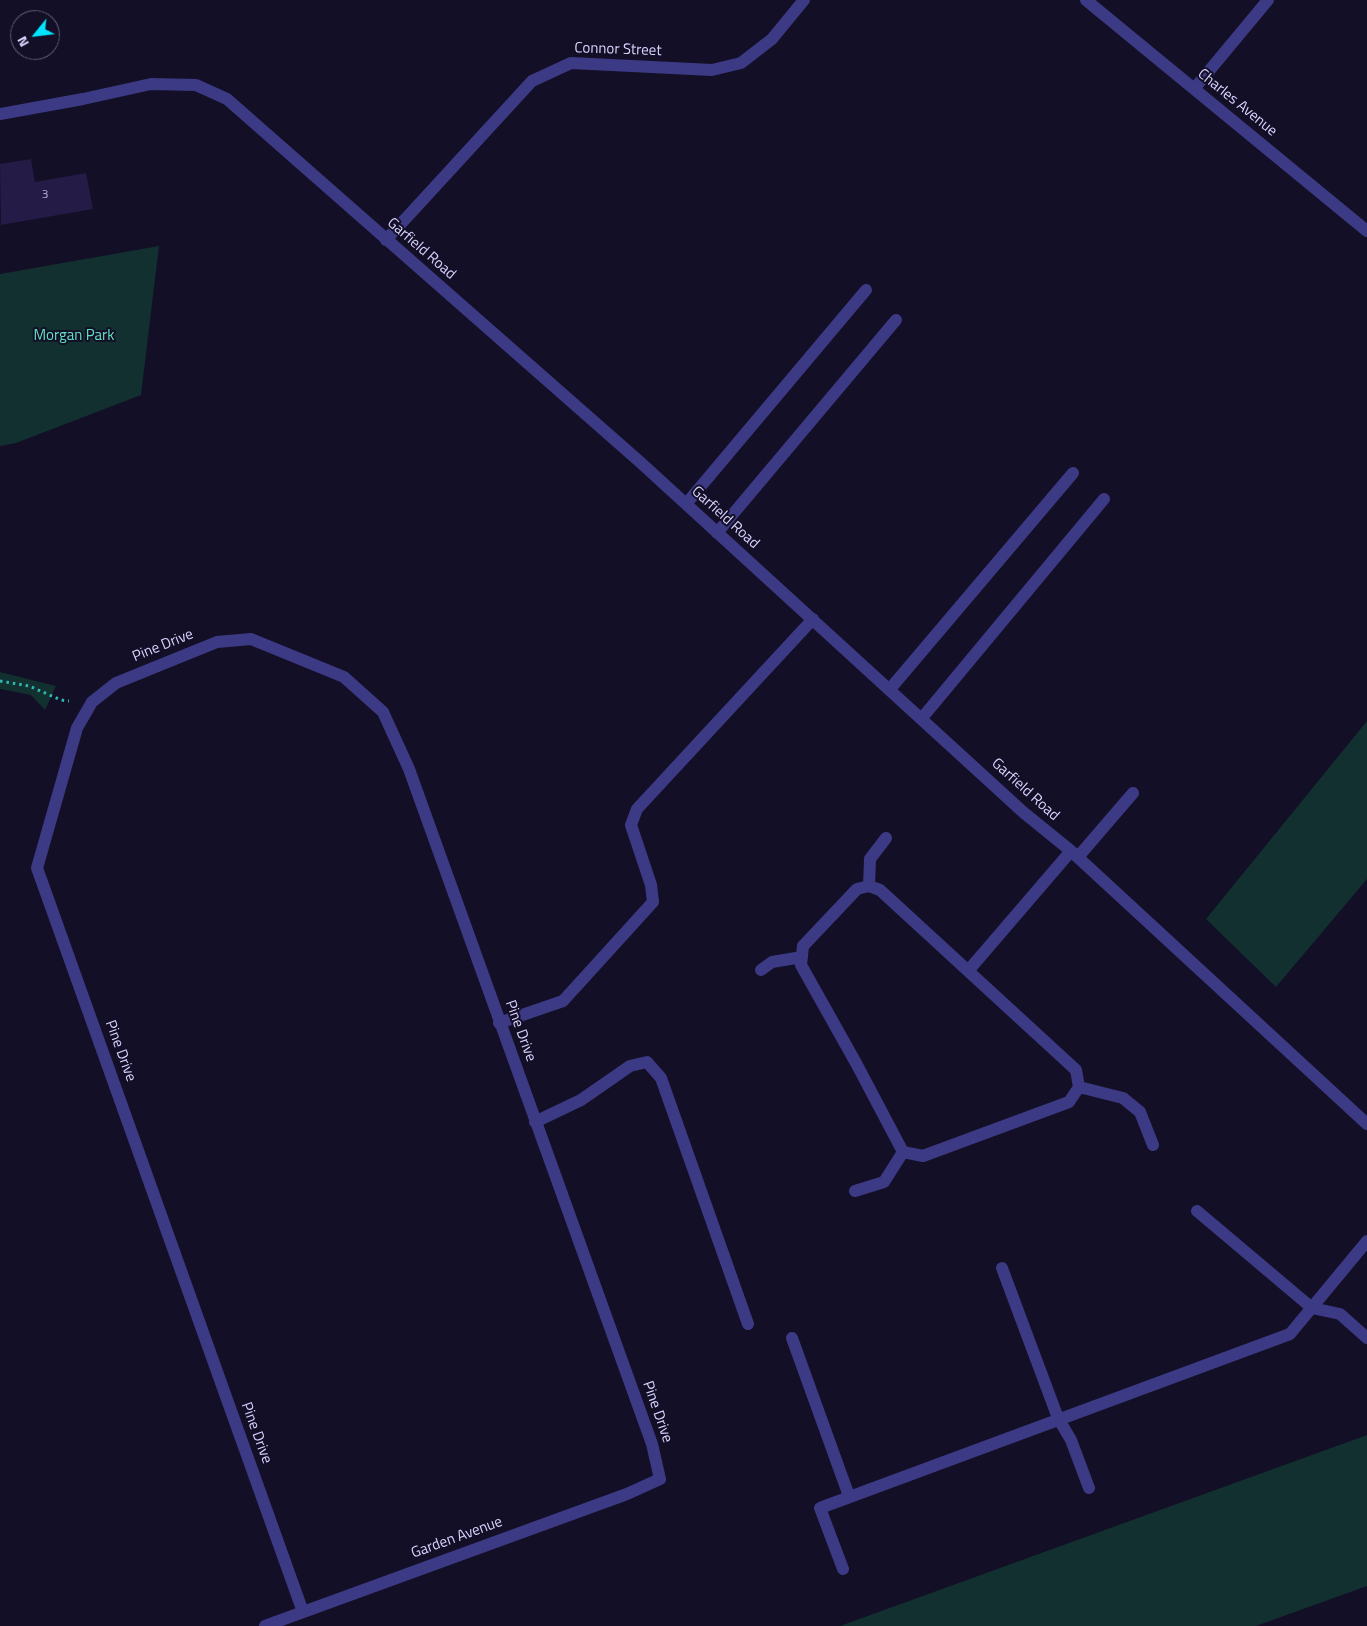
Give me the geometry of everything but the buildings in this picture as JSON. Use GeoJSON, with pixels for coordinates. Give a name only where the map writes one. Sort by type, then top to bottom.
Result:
{"type":"FeatureCollection","features":[{"type":"Feature","properties":{"kind":"street","name":"Connor Street"},"geometry":{"type":"LineString","coordinates":[[386,240],[532,81],[571,63],[712,70],[741,63],[772,39],[804,0]]}},
{"type":"Feature","properties":{"kind":"street"},"geometry":{"type":"LineString","coordinates":[[1194,88],[1268,0]]}},
{"type":"Feature","properties":{"kind":"street","name":"Charles Avenue"},"geometry":{"type":"LineString","coordinates":[[1094,2],[1194,88],[1367,231]]}},
{"type":"Feature","properties":{"kind":"street","name":"Garfield Road"},"geometry":{"type":"LineString","coordinates":[[0,114],[91,98],[151,84],[196,85],[227,99],[686,504],[1024,812],[1075,854],[1367,1124]]}},
{"type":"Feature","properties":{"kind":"street"},"geometry":{"type":"LineString","coordinates":[[686,504],[866,290]]}},
{"type":"Feature","properties":{"kind":"street"},"geometry":{"type":"LineString","coordinates":[[717,533],[896,320]]}},
{"type":"Feature","properties":{"kind":"street"},"geometry":{"type":"LineString","coordinates":[[890,689],[1073,473]]}},
{"type":"Feature","properties":{"kind":"street"},"geometry":{"type":"LineString","coordinates":[[922,718],[1104,499]]}},
{"type":"Feature","properties":{"kind":"street"},"geometry":{"type":"LineString","coordinates":[[499,1023],[563,1001],[653,902],[651,885],[631,825],[636,809],[813,619]]}},
{"type":"Feature","properties":{"kind":"street","name":"Pine Drive"},"geometry":{"type":"LineString","coordinates":[[303,1612],[37,868],[77,728],[92,702],[116,682],[216,642],[251,639],[344,676],[383,712],[409,769],[652,1444],[660,1479]]}},
{"type":"Feature","properties":{"kind":"street"},"geometry":{"type":"LineString","coordinates":[[968,971],[1133,793]]}},
{"type":"Feature","properties":{"kind":"street"},"geometry":{"type":"LineString","coordinates":[[870,886],[870,859],[886,838]]}},
{"type":"Feature","properties":{"kind":"street"},"geometry":{"type":"LineString","coordinates":[[870,886],[880,890],[1076,1070],[1079,1087],[1070,1102],[923,1156],[903,1152],[801,965],[803,946],[857,889],[870,886]]}},
{"type":"Feature","properties":{"kind":"street"},"geometry":{"type":"LineString","coordinates":[[761,970],[772,962],[802,957]]}},
{"type":"Feature","properties":{"kind":"street"},"geometry":{"type":"LineString","coordinates":[[535,1122],[580,1100],[630,1066],[647,1062],[661,1078],[748,1324]]}},
{"type":"Feature","properties":{"kind":"street"},"geometry":{"type":"LineString","coordinates":[[1079,1087],[1123,1098],[1140,1112],[1153,1145]]}},
{"type":"Feature","properties":{"kind":"street"},"geometry":{"type":"LineString","coordinates":[[855,1191],[884,1182],[903,1152]]}},
{"type":"Feature","properties":{"kind":"street"},"geometry":{"type":"LineString","coordinates":[[1197,1211],[1312,1308],[1340,1314],[1367,1338]]}},
{"type":"Feature","properties":{"kind":"street"},"geometry":{"type":"LineString","coordinates":[[843,1569],[820,1508],[1058,1418],[1290,1334],[1367,1241]]}},
{"type":"Feature","properties":{"kind":"street"},"geometry":{"type":"LineString","coordinates":[[1002,1268],[1058,1418],[1071,1440],[1089,1488]]}},
{"type":"Feature","properties":{"kind":"street"},"geometry":{"type":"LineString","coordinates":[[792,1338],[849,1496]]}},
{"type":"Feature","properties":{"kind":"street","name":"Garden Avenue"},"geometry":{"type":"LineString","coordinates":[[265,1626],[627,1494],[660,1479]]}},
{"type":"Feature","properties":{"kind":"path"},"geometry":{"type":"LineString","coordinates":[[0,681],[29,686],[61,700],[92,702]]}},
{"type":"Feature","properties":{"kind":"green space","name":"Morgan Park"},"geometry":{"type":"Polygon","coordinates":[[[159,246],[141,395],[16,443],[0,446],[0,274],[159,246]]]}},
{"type":"Feature","properties":{"kind":"green space"},"geometry":{"type":"Polygon","coordinates":[[[0,672],[56,686],[45,710],[31,695],[0,689],[0,672]]]}},
{"type":"Feature","properties":{"kind":"green space"},"geometry":{"type":"Polygon","coordinates":[[[1367,721],[1367,879],[1276,987],[1206,919],[1367,721]]]}},
{"type":"Feature","properties":{"kind":"green space"},"geometry":{"type":"Polygon","coordinates":[[[1367,1435],[1367,1586],[1256,1626],[840,1626],[1367,1435]]]}}]}
